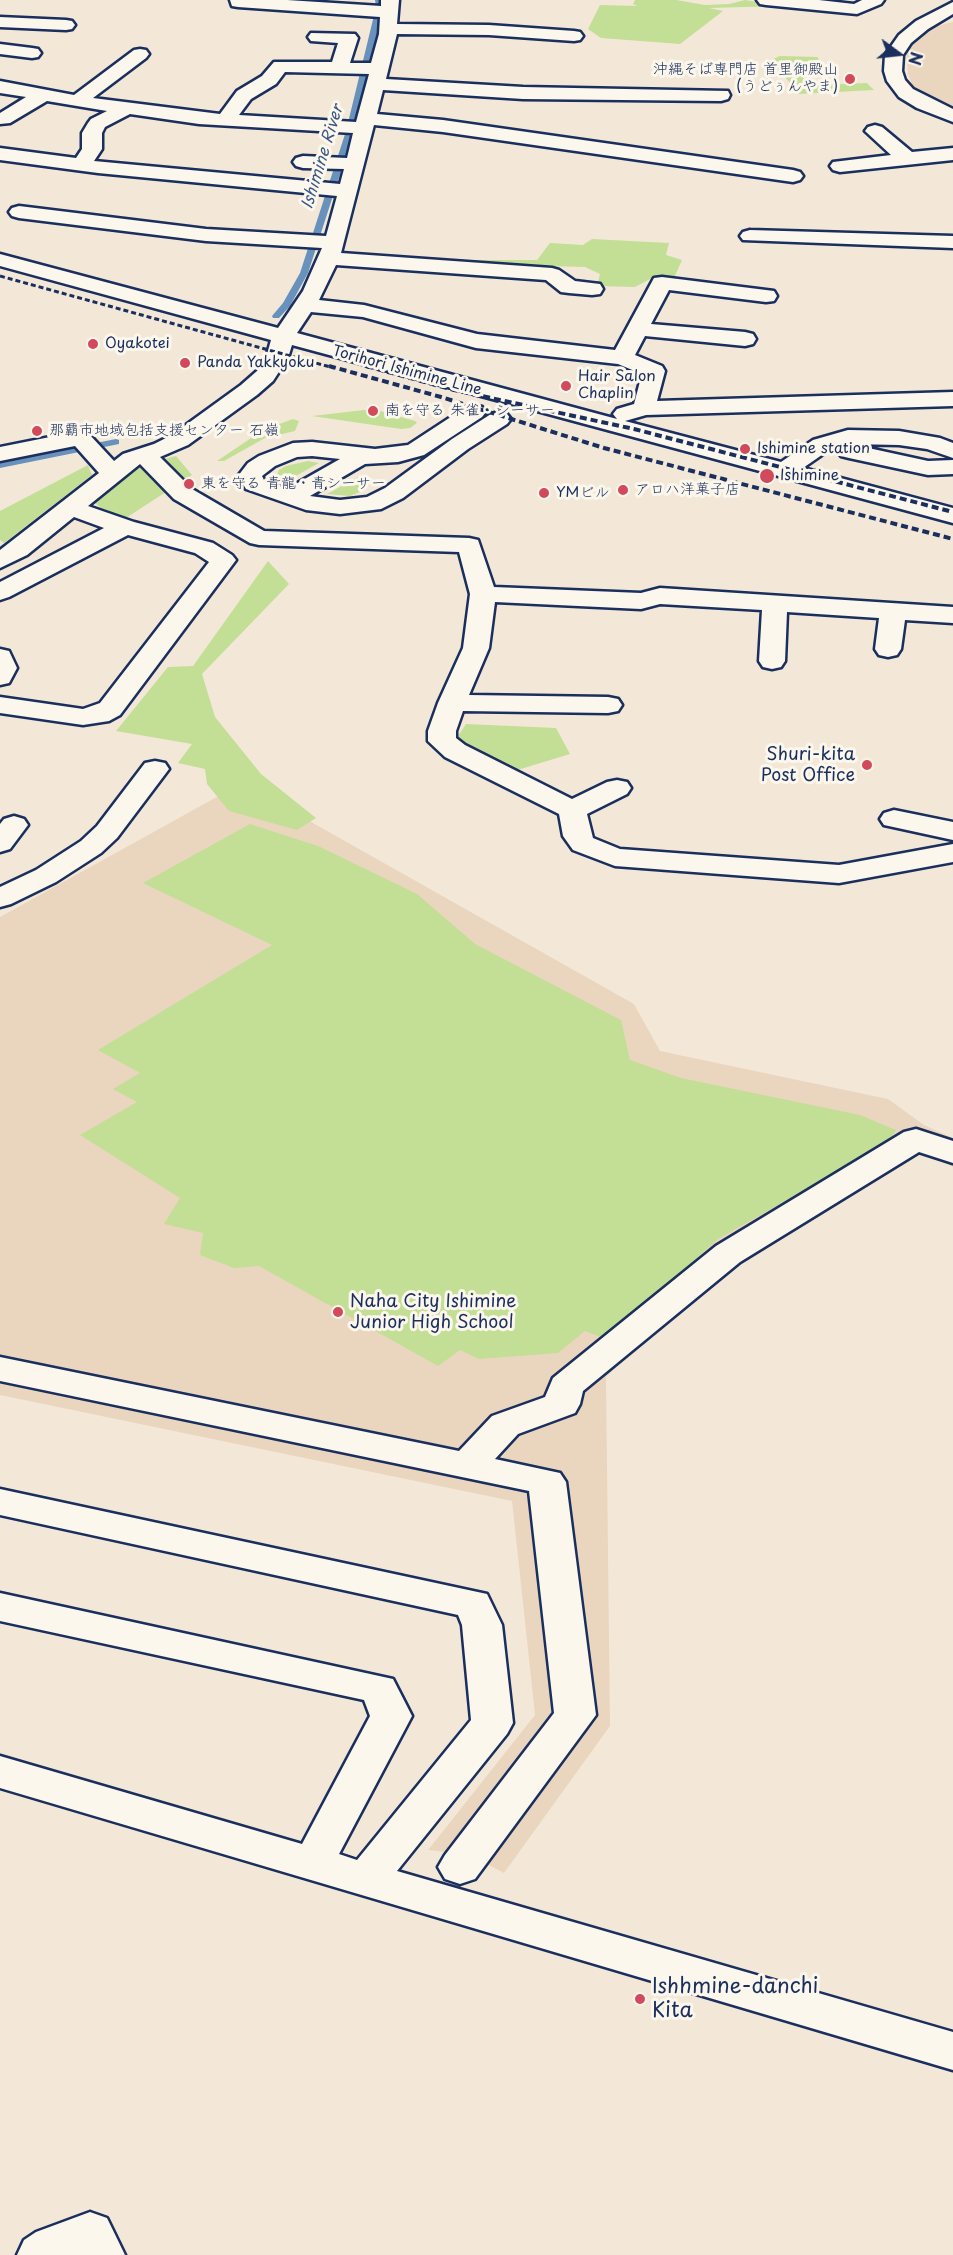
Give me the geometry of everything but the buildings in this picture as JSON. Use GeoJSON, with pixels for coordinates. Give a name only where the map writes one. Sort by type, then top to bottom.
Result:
{"type":"FeatureCollection","features":[{"type":"Feature","properties":{"kind":"street"},"geometry":{"type":"LineString","coordinates":[[239,0],[238,2],[390,13],[489,30],[574,36]]}},
{"type":"Feature","properties":{"kind":"street"},"geometry":{"type":"LineString","coordinates":[[766,0],[857,9],[875,0]]}},
{"type":"Feature","properties":{"kind":"street"},"geometry":{"type":"LineString","coordinates":[[953,7],[922,25],[905,39],[894,55],[893,71],[896,81],[906,93],[924,104],[953,116]]}},
{"type":"Feature","properties":{"kind":"street"},"geometry":{"type":"LineString","coordinates":[[0,561],[18,550],[131,459],[162,449],[180,440],[266,376],[306,305],[324,246],[346,191],[343,163],[363,125],[390,13]]}},
{"type":"Feature","properties":{"kind":"street"},"geometry":{"type":"LineString","coordinates":[[0,22],[66,25]]}},
{"type":"Feature","properties":{"kind":"street"},"geometry":{"type":"LineString","coordinates":[[317,37],[349,38],[340,68]]}},
{"type":"Feature","properties":{"kind":"street"},"geometry":{"type":"LineString","coordinates":[[0,49],[32,53]]}},
{"type":"Feature","properties":{"kind":"street"},"geometry":{"type":"LineString","coordinates":[[78,101],[140,54]]}},
{"type":"Feature","properties":{"kind":"street"},"geometry":{"type":"LineString","coordinates":[[225,120],[244,95],[269,80],[284,59],[308,67],[340,68],[523,93],[721,96]]}},
{"type":"Feature","properties":{"kind":"street"},"geometry":{"type":"LineString","coordinates":[[0,87],[78,101],[225,120],[333,127],[443,126],[794,176]]}},
{"type":"Feature","properties":{"kind":"street"},"geometry":{"type":"LineString","coordinates":[[3,119],[44,95]]}},
{"type":"Feature","properties":{"kind":"street"},"geometry":{"type":"LineString","coordinates":[[81,165],[92,149],[92,132],[98,123],[128,108]]}},
{"type":"Feature","properties":{"kind":"street"},"geometry":{"type":"LineString","coordinates":[[242,143],[257,122]]}},
{"type":"Feature","properties":{"kind":"street"},"geometry":{"type":"LineString","coordinates":[[875,131],[908,159]]}},
{"type":"Feature","properties":{"kind":"street"},"geometry":{"type":"LineString","coordinates":[[3,154],[24,144]]}},
{"type":"Feature","properties":{"kind":"street"},"geometry":{"type":"LineString","coordinates":[[3,154],[81,165],[150,167],[346,191]]}},
{"type":"Feature","properties":{"kind":"street"},"geometry":{"type":"LineString","coordinates":[[840,166],[953,154]]}},
{"type":"Feature","properties":{"kind":"street"},"geometry":{"type":"LineString","coordinates":[[303,162],[343,163]]}},
{"type":"Feature","properties":{"kind":"street"},"geometry":{"type":"LineString","coordinates":[[19,212],[72,214],[206,235],[324,246],[552,274],[569,287],[592,289]]}},
{"type":"Feature","properties":{"kind":"street"},"geometry":{"type":"LineString","coordinates":[[750,236],[953,242]]}},
{"type":"Feature","properties":{"kind":"street","name":"Torihori Ishimine Line"},"geometry":{"type":"LineString","coordinates":[[0,260],[278,353],[590,420],[953,516]]}},
{"type":"Feature","properties":{"kind":"street"},"geometry":{"type":"LineString","coordinates":[[622,358],[662,283],[766,296]]}},
{"type":"Feature","properties":{"kind":"street"},"geometry":{"type":"LineString","coordinates":[[306,305],[364,311],[476,341],[622,358],[654,370],[644,408]]}},
{"type":"Feature","properties":{"kind":"street"},"geometry":{"type":"LineString","coordinates":[[637,329],[745,339]]}},
{"type":"Feature","properties":{"kind":"street"},"geometry":{"type":"LineString","coordinates":[[590,420],[644,408],[953,399]]}},
{"type":"Feature","properties":{"kind":"street","name":"Torihori Ishimine Line"},"geometry":{"type":"LineString","coordinates":[[394,493],[460,444],[510,422],[448,405]]}},
{"type":"Feature","properties":{"kind":"street"},"geometry":{"type":"LineString","coordinates":[[364,455],[388,468],[398,481],[394,493],[372,504],[322,506],[289,498],[254,484],[250,476],[261,464],[279,454],[293,450],[312,449],[364,455],[398,455],[416,450],[474,412]]}},
{"type":"Feature","properties":{"kind":"street"},"geometry":{"type":"LineString","coordinates":[[790,473],[821,445],[848,437],[899,438],[932,443],[953,451]]}},
{"type":"Feature","properties":{"kind":"street"},"geometry":{"type":"LineString","coordinates":[[0,454],[80,438],[113,473]]}},
{"type":"Feature","properties":{"kind":"street"},"geometry":{"type":"LineString","coordinates":[[790,473],[828,452],[839,451],[866,453],[928,468],[953,467]]}},
{"type":"Feature","properties":{"kind":"street"},"geometry":{"type":"LineString","coordinates":[[143,454],[183,494],[259,538],[469,545],[483,594],[476,648],[452,703],[442,731],[442,741],[455,751],[572,810]]}},
{"type":"Feature","properties":{"kind":"street"},"geometry":{"type":"LineString","coordinates":[[289,498],[364,455]]}},
{"type":"Feature","properties":{"kind":"street"},"geometry":{"type":"LineString","coordinates":[[747,484],[953,538]]}},
{"type":"Feature","properties":{"kind":"street"},"geometry":{"type":"LineString","coordinates":[[0,705],[83,717],[99,715],[110,709],[223,561],[204,548],[71,508]]}},
{"type":"Feature","properties":{"kind":"street"},"geometry":{"type":"LineString","coordinates":[[0,592],[125,526]]}},
{"type":"Feature","properties":{"kind":"street"},"geometry":{"type":"LineString","coordinates":[[483,594],[641,601],[660,596],[953,615]]}},
{"type":"Feature","properties":{"kind":"street"},"geometry":{"type":"LineString","coordinates":[[772,661],[775,603]]}},
{"type":"Feature","properties":{"kind":"street"},"geometry":{"type":"LineString","coordinates":[[888,649],[893,610]]}},
{"type":"Feature","properties":{"kind":"street"},"geometry":{"type":"LineString","coordinates":[[0,657],[4,668],[0,677]]}},
{"type":"Feature","properties":{"kind":"street"},"geometry":{"type":"LineString","coordinates":[[452,703],[608,705]]}},
{"type":"Feature","properties":{"kind":"street"},"geometry":{"type":"LineString","coordinates":[[0,898],[46,876],[91,847],[107,832],[155,768]]}},
{"type":"Feature","properties":{"kind":"street"},"geometry":{"type":"LineString","coordinates":[[572,810],[617,788]]}},
{"type":"Feature","properties":{"kind":"street"},"geometry":{"type":"LineString","coordinates":[[572,810],[577,836],[583,844],[615,858],[839,874],[953,853]]}},
{"type":"Feature","properties":{"kind":"street"},"geometry":{"type":"LineString","coordinates":[[894,819],[953,831]]}},
{"type":"Feature","properties":{"kind":"street"},"geometry":{"type":"LineString","coordinates":[[467,1466],[505,1425],[562,1404],[566,1386],[728,1254],[916,1139],[953,1153]]}},
{"type":"Feature","properties":{"kind":"street"},"geometry":{"type":"LineString","coordinates":[[0,1369],[547,1482],[574,1715],[460,1867]]}},
{"type":"Feature","properties":{"kind":"street"},"geometry":{"type":"LineString","coordinates":[[0,1502],[473,1604],[482,1625],[492,1723],[366,1879]]}},
{"type":"Feature","properties":{"kind":"street"},"geometry":{"type":"LineString","coordinates":[[0,1607],[379,1689],[391,1716],[313,1863]]}},
{"type":"Feature","properties":{"kind":"street"},"geometry":{"type":"LineString","coordinates":[[0,1772],[953,2051]]}},
{"type":"Feature","properties":{"kind":"street"},"geometry":{"type":"LineString","coordinates":[[41,2255],[53,2247],[90,2233],[101,2255]]}},
{"type":"Feature","properties":{"kind":"shaded area"},"geometry":{"type":"Polygon","coordinates":[[[953,22],[953,112],[914,90],[908,74],[906,51],[914,39],[937,26],[953,22]]]}},
{"type":"Feature","properties":{"kind":"shaded area","name":"Naha City Ishimine Junior High School"},"geometry":{"type":"Polygon","coordinates":[[[242,783],[634,1004],[660,1051],[888,1099],[924,1125],[953,1138],[953,1167],[920,1151],[747,1246],[606,1377],[610,1726],[504,1873],[470,1855],[428,1850],[535,1715],[512,1501],[0,1395],[0,917],[242,783]]]}},
{"type":"Feature","properties":{"kind":"green space"},"geometry":{"type":"Polygon","coordinates":[[[635,0],[676,0],[705,5],[729,4],[745,0],[781,6],[709,8],[723,11],[680,44],[601,38],[588,29],[600,5],[637,6],[633,4],[635,0]]]}},
{"type":"Feature","properties":{"kind":"green space"},"geometry":{"type":"Polygon","coordinates":[[[780,56],[818,57],[820,69],[807,69],[806,80],[816,85],[867,83],[874,90],[799,94],[771,60],[780,56]]]}},
{"type":"Feature","properties":{"kind":"green space"},"geometry":{"type":"Polygon","coordinates":[[[592,239],[669,243],[666,255],[682,260],[674,278],[652,278],[635,287],[597,286],[600,274],[585,267],[471,264],[474,260],[537,260],[550,243],[583,245],[592,239]]]}},
{"type":"Feature","properties":{"kind":"green space"},"geometry":{"type":"Polygon","coordinates":[[[373,409],[417,423],[410,428],[401,429],[312,416],[373,409]]]}},
{"type":"Feature","properties":{"kind":"green space"},"geometry":{"type":"Polygon","coordinates":[[[293,419],[299,421],[295,431],[265,438],[224,461],[217,461],[263,430],[293,419]]]}},
{"type":"Feature","properties":{"kind":"green space"},"geometry":{"type":"Polygon","coordinates":[[[176,456],[192,475],[126,518],[101,508],[94,502],[135,466],[176,456]]]}},
{"type":"Feature","properties":{"kind":"green space"},"geometry":{"type":"Polygon","coordinates":[[[308,461],[319,463],[285,482],[279,479],[277,475],[279,470],[308,461]]]}},
{"type":"Feature","properties":{"kind":"green space"},"geometry":{"type":"Polygon","coordinates":[[[88,465],[92,475],[4,543],[0,540],[0,511],[88,465]]]}},
{"type":"Feature","properties":{"kind":"green space"},"geometry":{"type":"Polygon","coordinates":[[[360,476],[369,483],[360,492],[350,496],[327,494],[360,476]]]}},
{"type":"Feature","properties":{"kind":"green space"},"geometry":{"type":"Polygon","coordinates":[[[268,561],[289,584],[202,674],[215,717],[261,774],[316,818],[297,830],[229,811],[207,784],[205,769],[178,763],[192,744],[116,731],[168,667],[193,666],[268,561]]]}},
{"type":"Feature","properties":{"kind":"green space"},"geometry":{"type":"Polygon","coordinates":[[[466,724],[556,728],[570,754],[514,771],[456,739],[466,724]]]}},
{"type":"Feature","properties":{"kind":"green space"},"geometry":{"type":"Polygon","coordinates":[[[250,824],[318,846],[417,894],[475,944],[621,1020],[630,1060],[681,1078],[860,1115],[896,1130],[889,1142],[718,1239],[606,1339],[585,1331],[558,1353],[479,1359],[460,1350],[438,1366],[259,1266],[234,1268],[200,1255],[203,1233],[164,1224],[180,1198],[80,1135],[137,1102],[113,1089],[140,1073],[98,1050],[272,945],[143,883],[250,824]]]}},
{"type":"Feature","properties":{"kind":"waterway","name":"Ishimine River"},"geometry":{"type":"LineString","coordinates":[[276,316],[287,304],[304,273],[350,131],[380,7],[379,0]]}},
{"type":"Feature","properties":{"kind":"waterway","name":"Ishimine River"},"geometry":{"type":"LineString","coordinates":[[0,465],[116,442]]}},
{"type":"Feature","properties":{"kind":"railway"},"geometry":{"type":"LineString","coordinates":[[0,276],[334,368]]}},
{"type":"Feature","properties":{"kind":"railway"},"geometry":{"type":"LineString","coordinates":[[329,366],[441,397],[604,448],[953,539]]}},
{"type":"Feature","properties":{"kind":"railway"},"geometry":{"type":"LineString","coordinates":[[365,366],[371,368]]}},
{"type":"Feature","properties":{"kind":"railway"},"geometry":{"type":"LineString","coordinates":[[366,366],[454,390],[634,429],[953,512]]}},
{"type":"Feature","properties":{"kind":"place","name":"沖縄そば専門店 首里御殿山 (うどぅんやま)"},"geometry":{"type":"Point","coordinates":[850,79]}},
{"type":"Feature","properties":{"kind":"place","name":"Oyakotei"},"geometry":{"type":"Point","coordinates":[93,344]}},
{"type":"Feature","properties":{"kind":"place","name":"Panda Yakkyoku"},"geometry":{"type":"Point","coordinates":[185,363]}},
{"type":"Feature","properties":{"kind":"place","name":"Hair Salon Chaplin"},"geometry":{"type":"Point","coordinates":[566,386]}},
{"type":"Feature","properties":{"kind":"place","name":"南を守る 朱雀・シーサー"},"geometry":{"type":"Point","coordinates":[373,411]}},
{"type":"Feature","properties":{"kind":"place","name":"那覇市地域包括支援センター 石嶺"},"geometry":{"type":"Point","coordinates":[37,431]}},
{"type":"Feature","properties":{"kind":"place","name":"Ishimine station"},"geometry":{"type":"Point","coordinates":[745,449]}},
{"type":"Feature","properties":{"kind":"place","name":"Ishimine"},"geometry":{"type":"Point","coordinates":[767,476]}},
{"type":"Feature","properties":{"kind":"place","name":"東を守る 青龍・青シーサー"},"geometry":{"type":"Point","coordinates":[189,484]}},
{"type":"Feature","properties":{"kind":"place","name":"アロハ洋菓子店"},"geometry":{"type":"Point","coordinates":[623,490]}},
{"type":"Feature","properties":{"kind":"place","name":"YMビル"},"geometry":{"type":"Point","coordinates":[544,493]}},
{"type":"Feature","properties":{"kind":"place","name":"Shuri-kita Post Office"},"geometry":{"type":"Point","coordinates":[867,765]}},
{"type":"Feature","properties":{"kind":"place","name":"Naha City Ishimine Junior High School"},"geometry":{"type":"Point","coordinates":[338,1312]}},
{"type":"Feature","properties":{"kind":"place","name":"Ishhmine-danchi Kita"},"geometry":{"type":"Point","coordinates":[640,1999]}}]}
